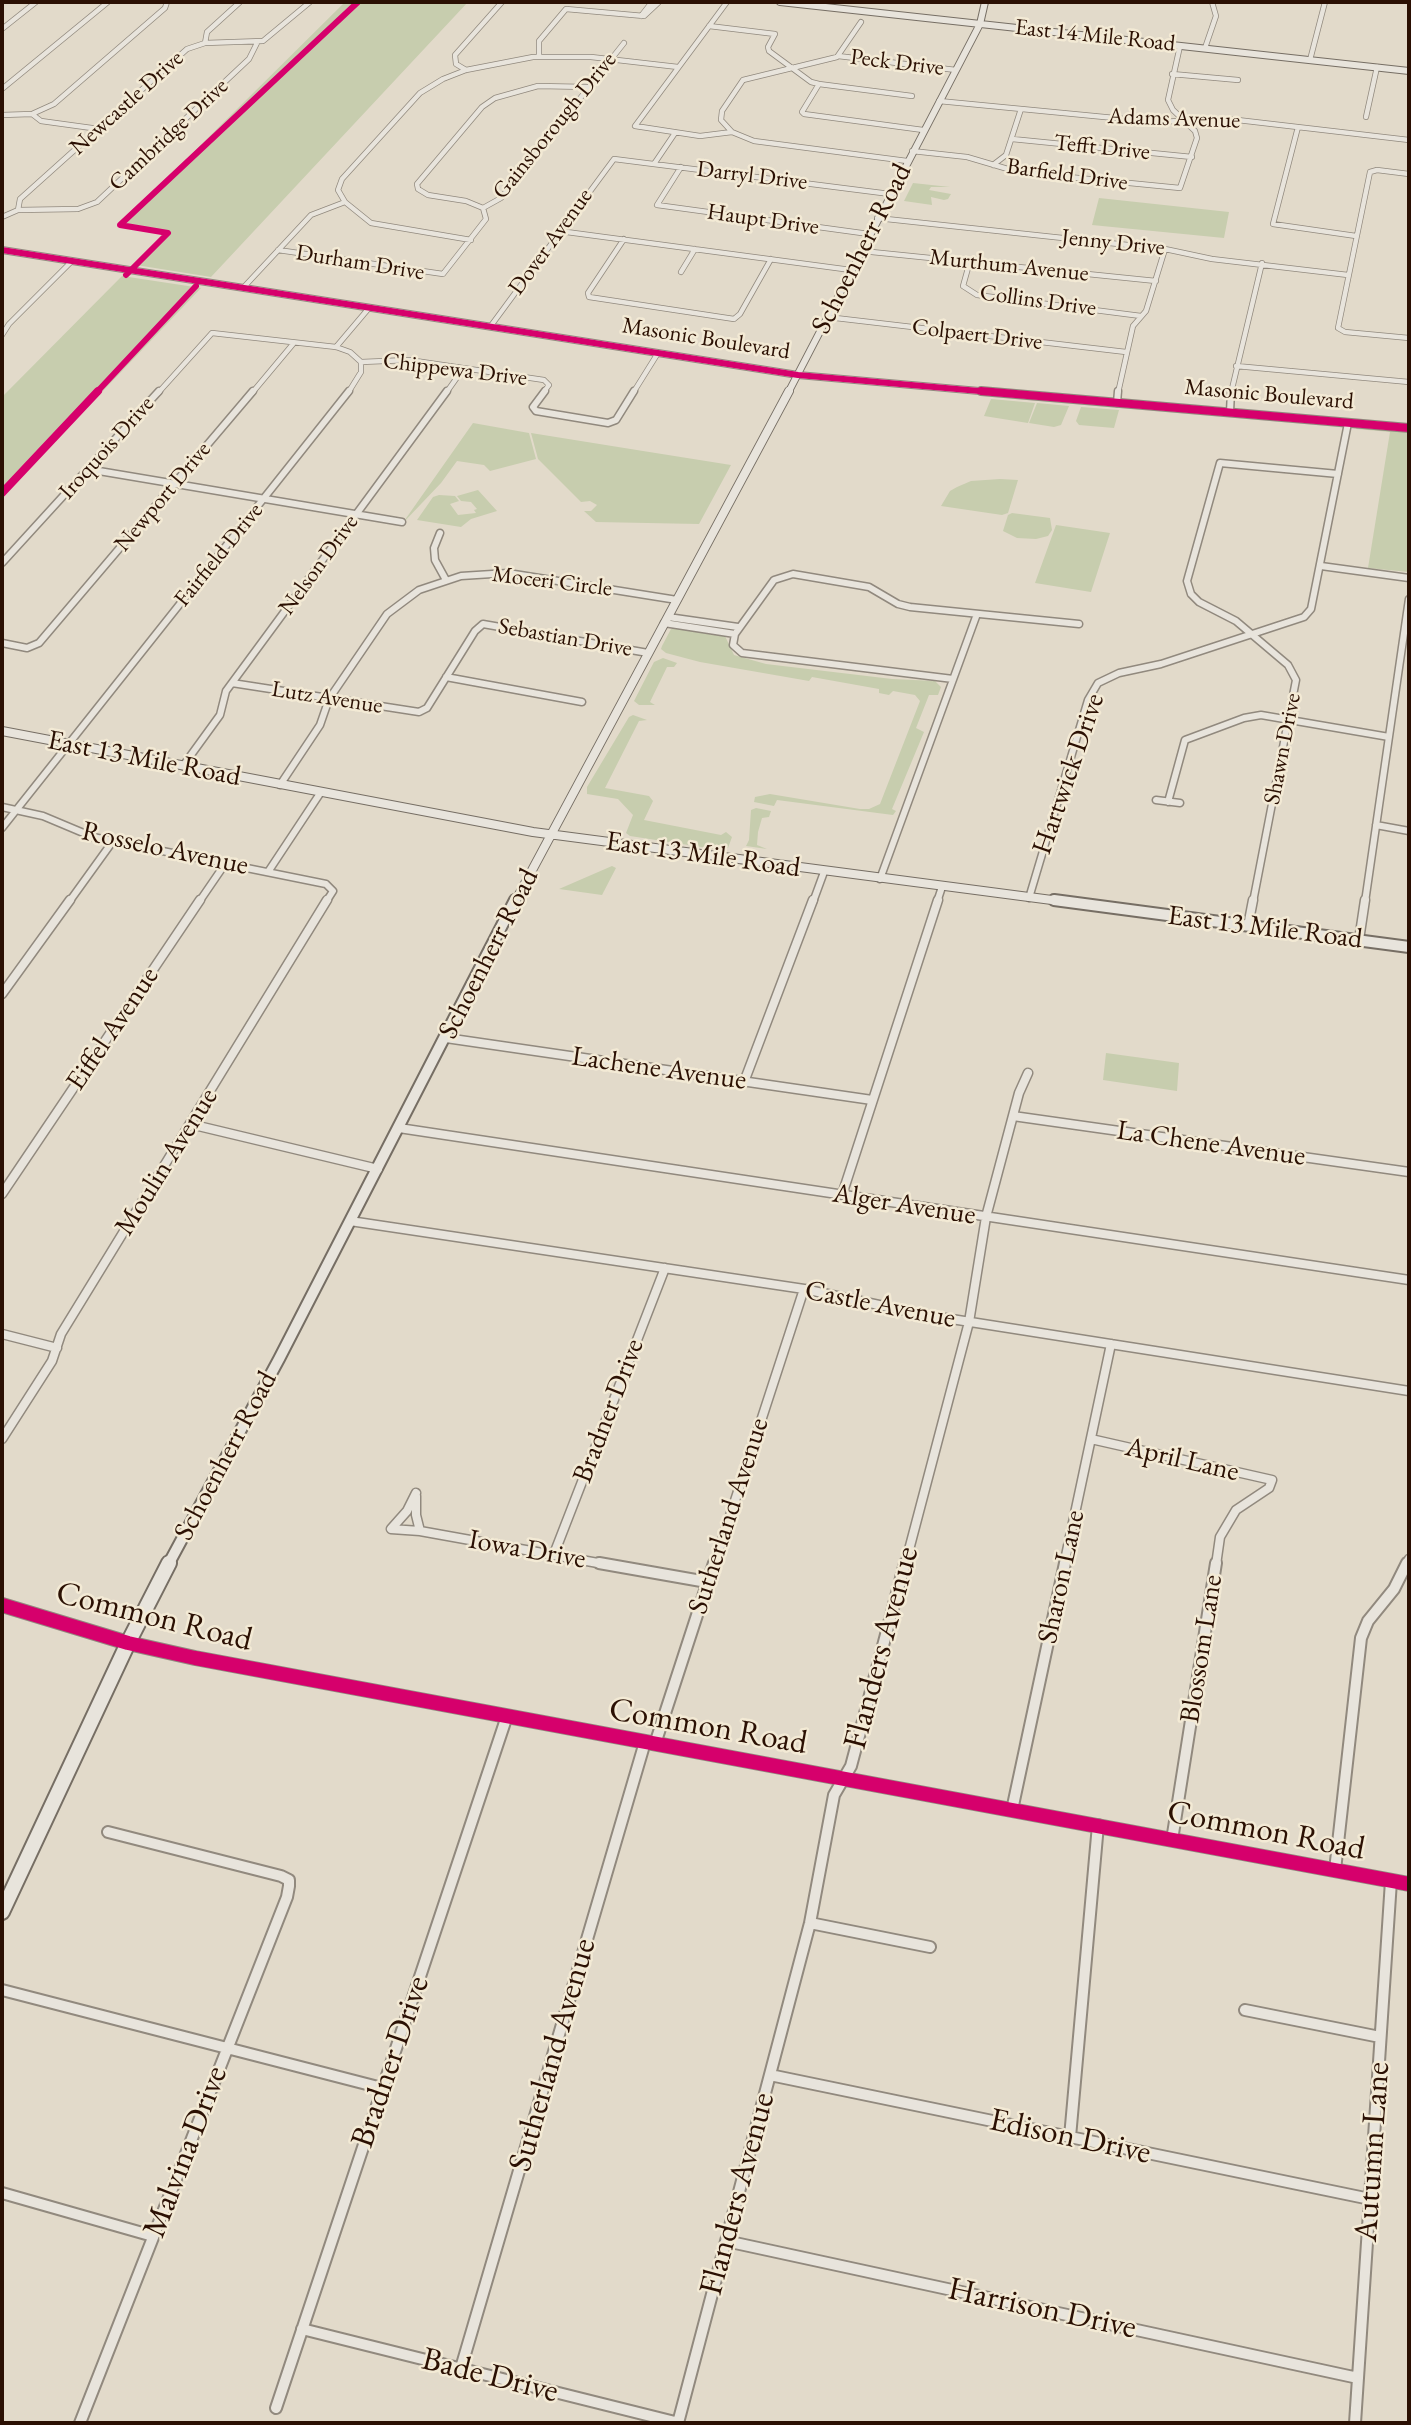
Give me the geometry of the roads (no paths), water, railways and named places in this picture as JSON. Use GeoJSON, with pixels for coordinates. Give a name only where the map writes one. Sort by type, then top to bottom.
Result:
{"type":"FeatureCollection","features":[{"type":"Feature","properties":{"kind":"main road","name":"East 14 Mile Road"},"geometry":{"type":"LineString","coordinates":[[780,2],[1409,71]]}},
{"type":"Feature","properties":{"kind":"main road","name":"Schoenherr Road"},"geometry":{"type":"LineString","coordinates":[[2,1912],[128,1643],[378,1169],[550,834],[798,375],[877,218],[980,24],[985,2]]}},
{"type":"Feature","properties":{"kind":"main road","name":"East 13 Mile Road"},"geometry":{"type":"LineString","coordinates":[[2,731],[550,834],[1409,947]]}},
{"type":"Feature","properties":{"kind":"street"},"geometry":{"type":"LineString","coordinates":[[2,29],[36,2]]}},
{"type":"Feature","properties":{"kind":"street"},"geometry":{"type":"LineString","coordinates":[[2,89],[108,2]]}},
{"type":"Feature","properties":{"kind":"street"},"geometry":{"type":"LineString","coordinates":[[2,115],[32,114],[54,104],[165,8],[167,2]]}},
{"type":"Feature","properties":{"kind":"street","name":"Newcastle Drive"},"geometry":{"type":"LineString","coordinates":[[18,210],[20,200],[187,49],[205,43],[207,32],[240,2]]}},
{"type":"Feature","properties":{"kind":"street","name":"Cambridge Drive"},"geometry":{"type":"LineString","coordinates":[[2,217],[18,210],[78,209],[97,202],[249,59],[257,43],[270,38],[310,2]]}},
{"type":"Feature","properties":{"kind":"street"},"geometry":{"type":"LineString","coordinates":[[466,70],[456,64],[455,55],[502,2]]}},
{"type":"Feature","properties":{"kind":"street"},"geometry":{"type":"LineString","coordinates":[[640,16],[652,2]]}},
{"type":"Feature","properties":{"kind":"street"},"geometry":{"type":"LineString","coordinates":[[539,57],[539,41],[566,9],[640,16],[649,14],[659,2]]}},
{"type":"Feature","properties":{"kind":"street"},"geometry":{"type":"LineString","coordinates":[[727,2],[635,127],[705,137],[732,132]]}},
{"type":"Feature","properties":{"kind":"street"},"geometry":{"type":"LineString","coordinates":[[1205,48],[1216,16],[1212,2]]}},
{"type":"Feature","properties":{"kind":"street"},"geometry":{"type":"LineString","coordinates":[[1310,60],[1325,2]]}},
{"type":"Feature","properties":{"kind":"street"},"geometry":{"type":"LineString","coordinates":[[860,22],[838,56],[750,77],[741,82],[720,114],[723,124],[732,132],[762,142],[907,161]]}},
{"type":"Feature","properties":{"kind":"street"},"geometry":{"type":"LineString","coordinates":[[709,26],[775,34],[768,50],[820,85],[912,96]]}},
{"type":"Feature","properties":{"kind":"street"},"geometry":{"type":"LineString","coordinates":[[205,43],[257,43]]}},
{"type":"Feature","properties":{"kind":"street","name":"Gainsborough Drive"},"geometry":{"type":"LineString","coordinates":[[443,274],[486,219],[483,208],[501,198],[624,43]]}},
{"type":"Feature","properties":{"kind":"street"},"geometry":{"type":"LineString","coordinates":[[1180,46],[1168,100],[1173,110],[1193,129],[1197,138],[1192,157]]}},
{"type":"Feature","properties":{"kind":"street","name":"Peck Drive"},"geometry":{"type":"LineString","coordinates":[[838,56],[956,70]]}},
{"type":"Feature","properties":{"kind":"street"},"geometry":{"type":"LineString","coordinates":[[471,240],[371,223],[345,202],[338,190],[342,179],[413,100],[430,87],[466,70],[539,57],[611,59],[678,67]]}},
{"type":"Feature","properties":{"kind":"street"},"geometry":{"type":"LineString","coordinates":[[1366,117],[1377,67]]}},
{"type":"Feature","properties":{"kind":"street"},"geometry":{"type":"LineString","coordinates":[[1172,74],[1238,80]]}},
{"type":"Feature","properties":{"kind":"street"},"geometry":{"type":"LineString","coordinates":[[820,85],[803,114],[923,130]]}},
{"type":"Feature","properties":{"kind":"street"},"geometry":{"type":"LineString","coordinates":[[483,208],[471,202],[428,195],[418,189],[417,184],[482,107],[495,98],[538,86],[588,87]]}},
{"type":"Feature","properties":{"kind":"street","name":"Adams Avenue"},"geometry":{"type":"LineString","coordinates":[[939,101],[1156,122],[1220,118],[1409,140]]}},
{"type":"Feature","properties":{"kind":"street"},"geometry":{"type":"LineString","coordinates":[[993,164],[1004,158],[1021,109]]}},
{"type":"Feature","properties":{"kind":"street"},"geometry":{"type":"LineString","coordinates":[[32,114],[41,121],[99,129]]}},
{"type":"Feature","properties":{"kind":"street"},"geometry":{"type":"LineString","coordinates":[[1298,127],[1274,225],[1356,236]]}},
{"type":"Feature","properties":{"kind":"street"},"geometry":{"type":"LineString","coordinates":[[654,163],[675,133]]}},
{"type":"Feature","properties":{"kind":"street","name":"Tefft Drive"},"geometry":{"type":"LineString","coordinates":[[1012,139],[1192,157]]}},
{"type":"Feature","properties":{"kind":"street","name":"Barfield Drive"},"geometry":{"type":"LineString","coordinates":[[912,151],[967,157],[1018,172],[1180,188],[1192,157]]}},
{"type":"Feature","properties":{"kind":"street","name":"Darryl Drive"},"geometry":{"type":"LineString","coordinates":[[614,159],[890,194]]}},
{"type":"Feature","properties":{"kind":"street","name":"Dover Avenue"},"geometry":{"type":"LineString","coordinates":[[490,327],[614,159]]}},
{"type":"Feature","properties":{"kind":"street","name":"Haupt Drive"},"geometry":{"type":"LineString","coordinates":[[681,167],[657,205],[869,234]]}},
{"type":"Feature","properties":{"kind":"street"},"geometry":{"type":"LineString","coordinates":[[1409,174],[1372,170],[1356,236],[1339,330],[1409,338]]}},
{"type":"Feature","properties":{"kind":"street"},"geometry":{"type":"LineString","coordinates":[[243,288],[311,215],[345,202]]}},
{"type":"Feature","properties":{"kind":"street"},"geometry":{"type":"LineString","coordinates":[[78,209],[79,221]]}},
{"type":"Feature","properties":{"kind":"street","name":"Jenny Drive"},"geometry":{"type":"LineString","coordinates":[[877,218],[1165,249],[1212,259],[1348,275]]}},
{"type":"Feature","properties":{"kind":"street"},"geometry":{"type":"LineString","coordinates":[[559,231],[851,270]]}},
{"type":"Feature","properties":{"kind":"street"},"geometry":{"type":"LineString","coordinates":[[624,239],[587,293],[589,297],[734,319],[740,314],[771,259]]}},
{"type":"Feature","properties":{"kind":"street"},"geometry":{"type":"LineString","coordinates":[[681,271],[695,249]]}},
{"type":"Feature","properties":{"kind":"street"},"geometry":{"type":"LineString","coordinates":[[1117,403],[1133,326],[1146,311],[1165,249]]}},
{"type":"Feature","properties":{"kind":"street","name":"Masonic Boulevard"},"geometry":{"type":"LineString","coordinates":[[2,250],[798,375],[1409,428]]}},
{"type":"Feature","properties":{"kind":"street","name":"Durham Drive"},"geometry":{"type":"LineString","coordinates":[[278,250],[443,274]]}},
{"type":"Feature","properties":{"kind":"street","name":"Murthum Avenue"},"geometry":{"type":"LineString","coordinates":[[862,250],[1156,281]]}},
{"type":"Feature","properties":{"kind":"street"},"geometry":{"type":"LineString","coordinates":[[2,335],[5,323],[72,261]]}},
{"type":"Feature","properties":{"kind":"street","name":"Collins Drive"},"geometry":{"type":"LineString","coordinates":[[970,261],[963,286],[977,295],[1141,316]]}},
{"type":"Feature","properties":{"kind":"street"},"geometry":{"type":"LineString","coordinates":[[1230,412],[1231,383],[1262,263]]}},
{"type":"Feature","properties":{"kind":"street"},"geometry":{"type":"LineString","coordinates":[[336,347],[369,308]]}},
{"type":"Feature","properties":{"kind":"street","name":"Colpaert Drive"},"geometry":{"type":"LineString","coordinates":[[827,317],[1126,352]]}},
{"type":"Feature","properties":{"kind":"street","name":"Chippewa Drive"},"geometry":{"type":"LineString","coordinates":[[212,333],[336,347],[350,352],[361,362],[403,360],[548,382],[549,385],[533,407],[536,411],[613,422],[658,353]]}},
{"type":"Feature","properties":{"kind":"street","name":"Iroquois Drive"},"geometry":{"type":"LineString","coordinates":[[2,563],[212,333]]}},
{"type":"Feature","properties":{"kind":"street","name":"Newport Drive"},"geometry":{"type":"LineString","coordinates":[[2,643],[32,647],[47,633],[293,344]]}},
{"type":"Feature","properties":{"kind":"street","name":"Fairfield Drive"},"geometry":{"type":"LineString","coordinates":[[68,744],[351,389],[361,372],[361,362]]}},
{"type":"Feature","properties":{"kind":"street"},"geometry":{"type":"LineString","coordinates":[[1236,366],[1409,382]]}},
{"type":"Feature","properties":{"kind":"street","name":"Nelson Drive"},"geometry":{"type":"LineString","coordinates":[[183,766],[220,715],[225,694],[232,682],[463,369]]}},
{"type":"Feature","properties":{"kind":"street"},"geometry":{"type":"LineString","coordinates":[[1338,474],[1226,463],[1219,465],[1187,584],[1191,594],[1203,606],[1236,621],[1252,634],[1308,613],[1314,602],[1348,423]]}},
{"type":"Feature","properties":{"kind":"street"},"geometry":{"type":"LineString","coordinates":[[87,469],[402,522]]}},
{"type":"Feature","properties":{"kind":"street"},"geometry":{"type":"LineString","coordinates":[[440,533],[434,548],[435,560],[446,580]]}},
{"type":"Feature","properties":{"kind":"street"},"geometry":{"type":"LineString","coordinates":[[1321,566],[1409,578]]}},
{"type":"Feature","properties":{"kind":"street","name":"Moceri Circle"},"geometry":{"type":"LineString","coordinates":[[280,785],[320,725],[329,699],[390,611],[410,595],[446,580],[479,574],[516,573],[677,600]]}},
{"type":"Feature","properties":{"kind":"street"},"geometry":{"type":"LineString","coordinates":[[953,679],[742,653],[733,645],[737,630],[767,587],[774,580],[786,575],[869,587],[898,604],[1079,625]]}},
{"type":"Feature","properties":{"kind":"street"},"geometry":{"type":"LineString","coordinates":[[1359,940],[1409,599]]}},
{"type":"Feature","properties":{"kind":"street"},"geometry":{"type":"LineString","coordinates":[[880,879],[977,614]]}},
{"type":"Feature","properties":{"kind":"street"},"geometry":{"type":"LineString","coordinates":[[666,620],[737,630]]}},
{"type":"Feature","properties":{"kind":"street","name":"Sebastian Drive"},"geometry":{"type":"LineString","coordinates":[[446,677],[477,628],[483,624],[648,653]]}},
{"type":"Feature","properties":{"kind":"street","name":"Shawn Drive"},"geometry":{"type":"LineString","coordinates":[[1248,926],[1296,680],[1294,674],[1252,634]]}},
{"type":"Feature","properties":{"kind":"street","name":"Hartwick Drive"},"geometry":{"type":"LineString","coordinates":[[1029,898],[1092,690],[1111,676],[1161,664],[1252,634]]}},
{"type":"Feature","properties":{"kind":"street"},"geometry":{"type":"LineString","coordinates":[[446,677],[582,702]]}},
{"type":"Feature","properties":{"kind":"street","name":"Lutz Avenue"},"geometry":{"type":"LineString","coordinates":[[232,682],[329,699],[423,711],[446,677]]}},
{"type":"Feature","properties":{"kind":"street"},"geometry":{"type":"LineString","coordinates":[[1168,802],[1180,750],[1189,737],[1250,716],[1289,719],[1389,737]]}},
{"type":"Feature","properties":{"kind":"street"},"geometry":{"type":"LineString","coordinates":[[2,828],[68,744]]}},
{"type":"Feature","properties":{"kind":"street"},"geometry":{"type":"LineString","coordinates":[[268,872],[321,793]]}},
{"type":"Feature","properties":{"kind":"street"},"geometry":{"type":"LineString","coordinates":[[1156,800],[1180,803]]}},
{"type":"Feature","properties":{"kind":"street","name":"Rosselo Avenue"},"geometry":{"type":"LineString","coordinates":[[2,807],[43,816],[83,834],[330,886]]}},
{"type":"Feature","properties":{"kind":"street"},"geometry":{"type":"LineString","coordinates":[[1376,825],[1409,831]]}},
{"type":"Feature","properties":{"kind":"street"},"geometry":{"type":"LineString","coordinates":[[2,994],[113,841]]}},
{"type":"Feature","properties":{"kind":"street","name":"Eiffel Avenue"},"geometry":{"type":"LineString","coordinates":[[2,1194],[225,864]]}},
{"type":"Feature","properties":{"kind":"street"},"geometry":{"type":"LineString","coordinates":[[744,1082],[824,872]]}},
{"type":"Feature","properties":{"kind":"street","name":"Moulin Avenue"},"geometry":{"type":"LineString","coordinates":[[2,1439],[45,1373],[61,1334],[333,892],[330,886]]}},
{"type":"Feature","properties":{"kind":"street"},"geometry":{"type":"LineString","coordinates":[[842,1195],[942,887]]}},
{"type":"Feature","properties":{"kind":"street","name":"Lachene Avenue"},"geometry":{"type":"LineString","coordinates":[[446,1038],[872,1100]]}},
{"type":"Feature","properties":{"kind":"street","name":"Flanders Avenue"},"geometry":{"type":"LineString","coordinates":[[678,2423],[810,1923],[834,1795],[851,1766],[969,1322],[986,1217],[1013,1116],[1028,1073]]}},
{"type":"Feature","properties":{"kind":"street","name":"La Chene Avenue"},"geometry":{"type":"LineString","coordinates":[[1013,1116],[1409,1172]]}},
{"type":"Feature","properties":{"kind":"street"},"geometry":{"type":"LineString","coordinates":[[190,1124],[378,1169]]}},
{"type":"Feature","properties":{"kind":"street","name":"Alger Avenue"},"geometry":{"type":"LineString","coordinates":[[399,1128],[1409,1279]]}},
{"type":"Feature","properties":{"kind":"street","name":"Castle Avenue"},"geometry":{"type":"LineString","coordinates":[[350,1221],[804,1289],[969,1322],[1409,1391]]}},
{"type":"Feature","properties":{"kind":"street","name":"Bradner Drive"},"geometry":{"type":"LineString","coordinates":[[554,1555],[665,1268]]}},
{"type":"Feature","properties":{"kind":"street","name":"Sutherland Avenue"},"geometry":{"type":"LineString","coordinates":[[460,2368],[650,1743],[708,1582],[804,1289]]}},
{"type":"Feature","properties":{"kind":"street"},"geometry":{"type":"LineString","coordinates":[[2,1334],[57,1348]]}},
{"type":"Feature","properties":{"kind":"street","name":"Sharon Lane"},"geometry":{"type":"LineString","coordinates":[[1012,1810],[1111,1344]]}},
{"type":"Feature","properties":{"kind":"street","name":"April Lane"},"geometry":{"type":"LineString","coordinates":[[1091,1439],[1272,1480]]}},
{"type":"Feature","properties":{"kind":"street","name":"Blossom Lane"},"geometry":{"type":"LineString","coordinates":[[1172,1840],[1220,1537],[1236,1510],[1269,1488],[1272,1480]]}},
{"type":"Feature","properties":{"kind":"street","name":"Iowa Drive"},"geometry":{"type":"LineString","coordinates":[[419,1531],[416,1493],[407,1511],[391,1529],[419,1531],[708,1582]]}},
{"type":"Feature","properties":{"kind":"street"},"geometry":{"type":"LineString","coordinates":[[1335,1870],[1361,1638],[1368,1621],[1394,1589],[1409,1559]]}},
{"type":"Feature","properties":{"kind":"street","name":"Common Road"},"geometry":{"type":"LineString","coordinates":[[2,1605],[128,1643],[1409,1884]]}},
{"type":"Feature","properties":{"kind":"street","name":"Bradner Drive"},"geometry":{"type":"LineString","coordinates":[[276,2409],[507,1716]]}},
{"type":"Feature","properties":{"kind":"street"},"geometry":{"type":"LineString","coordinates":[[1070,2137],[1098,1825]]}},
{"type":"Feature","properties":{"kind":"street","name":"Malvina Drive"},"geometry":{"type":"LineString","coordinates":[[80,2423],[287,1897],[289,1880],[108,1832]]}},
{"type":"Feature","properties":{"kind":"street","name":"Autumn Lane"},"geometry":{"type":"LineString","coordinates":[[1355,2423],[1391,1881]]}},
{"type":"Feature","properties":{"kind":"street"},"geometry":{"type":"LineString","coordinates":[[810,1923],[930,1947]]}},
{"type":"Feature","properties":{"kind":"street"},"geometry":{"type":"LineString","coordinates":[[2,1990],[382,2088]]}},
{"type":"Feature","properties":{"kind":"street"},"geometry":{"type":"LineString","coordinates":[[1245,2010],[1380,2036]]}},
{"type":"Feature","properties":{"kind":"street","name":"Edison Drive"},"geometry":{"type":"LineString","coordinates":[[770,2075],[1370,2199]]}},
{"type":"Feature","properties":{"kind":"street"},"geometry":{"type":"LineString","coordinates":[[2,2193],[153,2236]]}},
{"type":"Feature","properties":{"kind":"street","name":"Harrison Drive"},"geometry":{"type":"LineString","coordinates":[[726,2241],[1358,2378]]}},
{"type":"Feature","properties":{"kind":"street","name":"Bade Drive"},"geometry":{"type":"LineString","coordinates":[[302,2329],[678,2423]]}}]}
